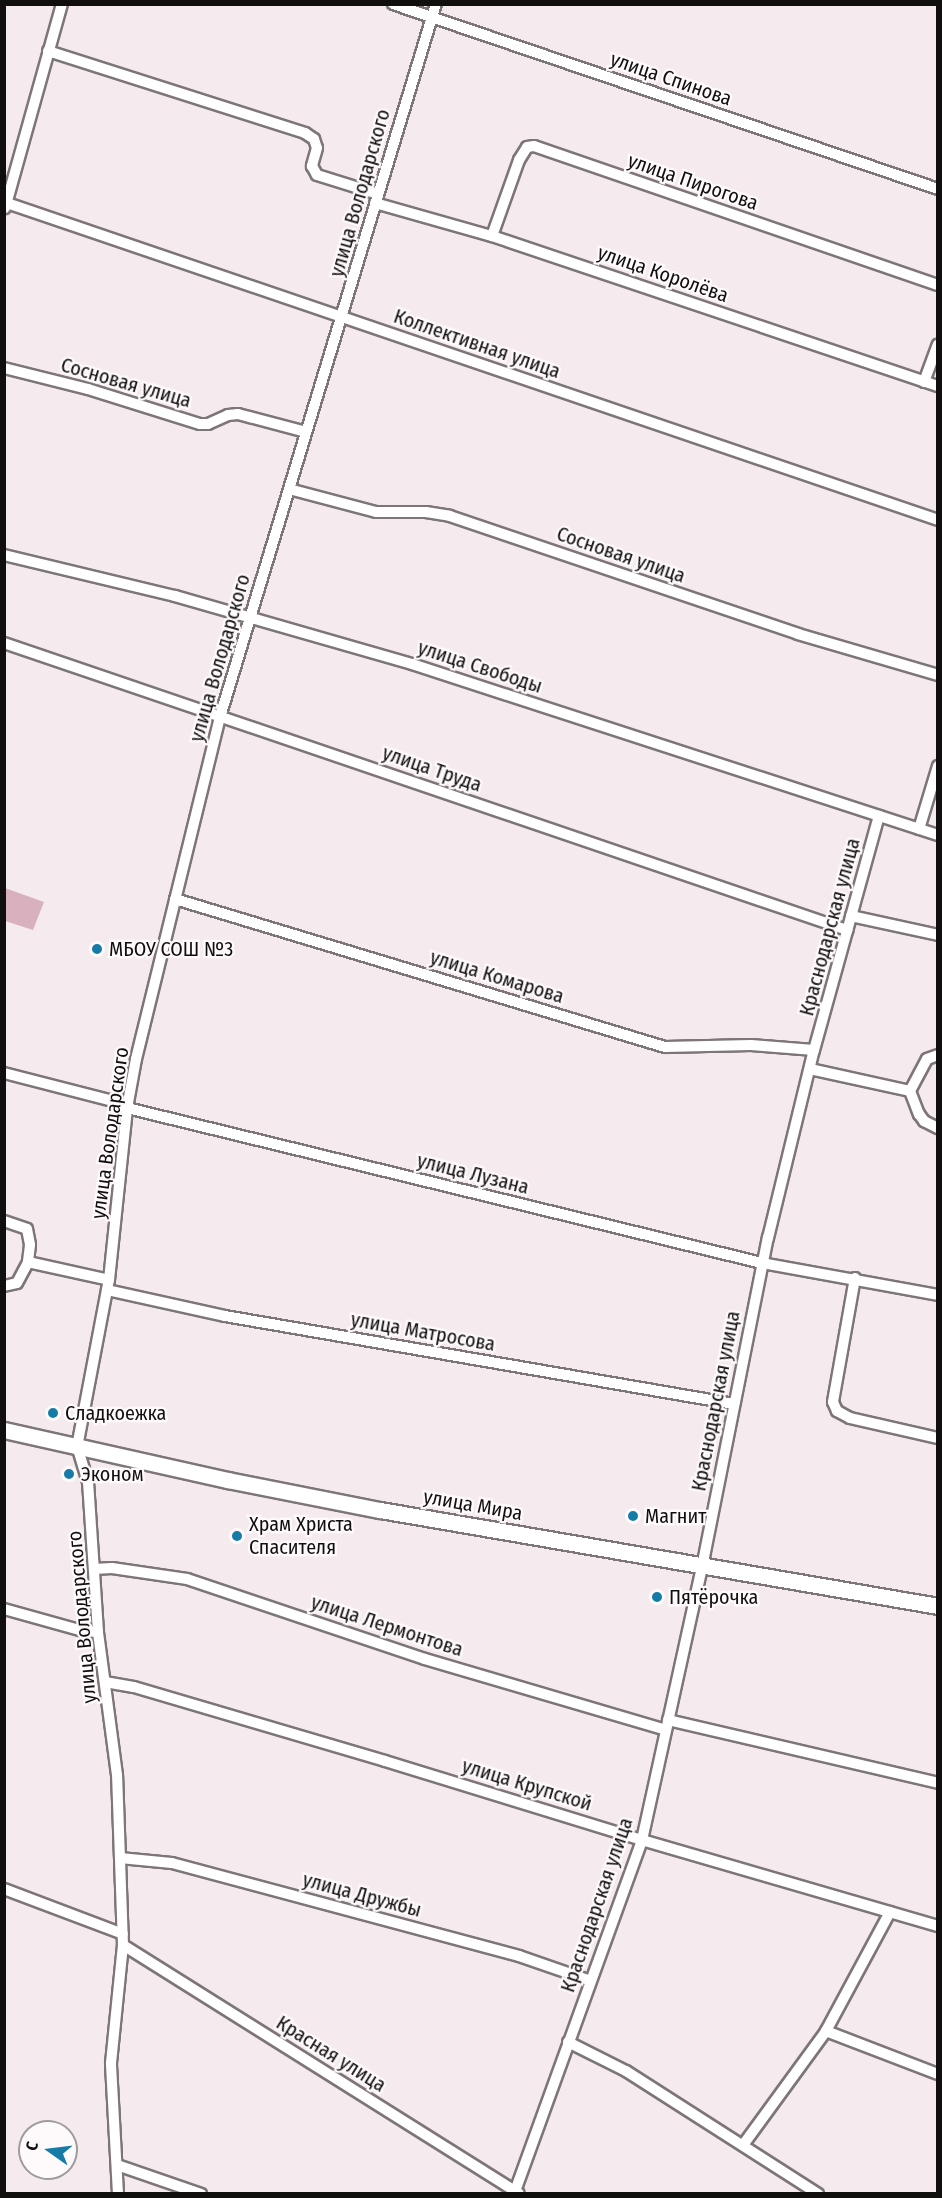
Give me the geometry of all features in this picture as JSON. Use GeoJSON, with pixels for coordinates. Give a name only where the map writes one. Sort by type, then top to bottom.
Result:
{"type":"FeatureCollection","features":[{"type":"Feature","properties":{"kind":"main road","name":"улица Мира"},"geometry":{"type":"LineString","coordinates":[[4,1430],[380,1510],[938,1606]]}},
{"type":"Feature","properties":{"kind":"street"},"geometry":{"type":"LineString","coordinates":[[5,205],[62,4]]}},
{"type":"Feature","properties":{"kind":"street","name":"улица Спинова"},"geometry":{"type":"LineString","coordinates":[[393,4],[938,189]]}},
{"type":"Feature","properties":{"kind":"street","name":"улица Володарского"},"geometry":{"type":"LineString","coordinates":[[118,2193],[111,2063],[123,1940],[117,1775],[98,1632],[88,1482],[77,1447],[108,1285],[128,1108],[136,1059],[220,717],[436,4]]}},
{"type":"Feature","properties":{"kind":"street","name":"улица Королёва"},"geometry":{"type":"LineString","coordinates":[[48,51],[305,133],[314,139],[317,148],[312,166],[317,175],[376,198],[938,386]]}},
{"type":"Feature","properties":{"kind":"street","name":"улица Пирогова"},"geometry":{"type":"LineString","coordinates":[[492,236],[519,160],[527,147],[534,146],[938,285]]}},
{"type":"Feature","properties":{"kind":"street","name":"Коллективная улица"},"geometry":{"type":"LineString","coordinates":[[5,205],[938,520]]}},
{"type":"Feature","properties":{"kind":"street"},"geometry":{"type":"LineString","coordinates":[[924,382],[938,344]]}},
{"type":"Feature","properties":{"kind":"street","name":"Сосновая улица"},"geometry":{"type":"LineString","coordinates":[[4,368],[88,389],[201,424],[208,424],[228,415],[238,414],[306,432]]}},
{"type":"Feature","properties":{"kind":"street","name":"Сосновая улица"},"geometry":{"type":"LineString","coordinates":[[289,489],[376,513],[426,512],[450,516],[798,634],[938,675]]}},
{"type":"Feature","properties":{"kind":"street","name":"улица Свободы"},"geometry":{"type":"LineString","coordinates":[[4,555],[251,616],[412,663],[938,835]]}},
{"type":"Feature","properties":{"kind":"street","name":"улица Труда"},"geometry":{"type":"LineString","coordinates":[[4,643],[847,930]]}},
{"type":"Feature","properties":{"kind":"street"},"geometry":{"type":"LineString","coordinates":[[919,829],[938,766]]}},
{"type":"Feature","properties":{"kind":"street","name":"Краснодарская улица"},"geometry":{"type":"LineString","coordinates":[[516,2193],[642,1840],[702,1567],[762,1263],[814,1050],[879,816]]}},
{"type":"Feature","properties":{"kind":"street","name":"улица Комарова"},"geometry":{"type":"LineString","coordinates":[[175,899],[665,1047],[751,1045],[814,1050]]}},
{"type":"Feature","properties":{"kind":"street"},"geometry":{"type":"LineString","coordinates":[[851,916],[938,935]]}},
{"type":"Feature","properties":{"kind":"street"},"geometry":{"type":"LineString","coordinates":[[938,1055],[927,1059],[910,1092],[919,1114],[924,1120],[938,1128]]}},
{"type":"Feature","properties":{"kind":"street"},"geometry":{"type":"LineString","coordinates":[[810,1069],[910,1092]]}},
{"type":"Feature","properties":{"kind":"street","name":"улица Лузана"},"geometry":{"type":"LineString","coordinates":[[4,1073],[117,1102],[128,1108],[762,1263],[938,1294]]}},
{"type":"Feature","properties":{"kind":"street"},"geometry":{"type":"LineString","coordinates":[[4,1221],[27,1229],[30,1245],[28,1262],[17,1283],[4,1286]]}},
{"type":"Feature","properties":{"kind":"street","name":"улица Матросова"},"geometry":{"type":"LineString","coordinates":[[28,1262],[225,1316],[734,1404]]}},
{"type":"Feature","properties":{"kind":"street"},"geometry":{"type":"LineString","coordinates":[[855,1278],[833,1402],[837,1411],[850,1418],[938,1438]]}},
{"type":"Feature","properties":{"kind":"street","name":"улица Лермонтова"},"geometry":{"type":"LineString","coordinates":[[94,1569],[124,1570],[187,1579],[425,1659],[667,1725],[938,1783]]}},
{"type":"Feature","properties":{"kind":"street"},"geometry":{"type":"LineString","coordinates":[[4,1609],[83,1631],[98,1632]]}},
{"type":"Feature","properties":{"kind":"street","name":"улица Крупской"},"geometry":{"type":"LineString","coordinates":[[105,1682],[134,1687],[642,1840],[938,1926]]}},
{"type":"Feature","properties":{"kind":"street","name":"улица Дружбы"},"geometry":{"type":"LineString","coordinates":[[120,1858],[172,1863],[519,1956],[591,1981]]}},
{"type":"Feature","properties":{"kind":"street","name":"Красная улица"},"geometry":{"type":"LineString","coordinates":[[4,1889],[123,1940],[516,2193]]}},
{"type":"Feature","properties":{"kind":"street"},"geometry":{"type":"LineString","coordinates":[[743,2145],[826,2031],[890,1912]]}},
{"type":"Feature","properties":{"kind":"street"},"geometry":{"type":"LineString","coordinates":[[826,2031],[938,2074]]}},
{"type":"Feature","properties":{"kind":"street"},"geometry":{"type":"LineString","coordinates":[[568,2042],[627,2071],[818,2193]]}},
{"type":"Feature","properties":{"kind":"street"},"geometry":{"type":"LineString","coordinates":[[117,2165],[201,2193]]}},
{"type":"Feature","properties":{"kind":"shaded area"},"geometry":{"type":"Polygon","coordinates":[[[5,888],[44,902],[33,930],[5,921],[5,888]]]}},
{"type":"Feature","properties":{"kind":"place","name":"МБОУ СОШ №3"},"geometry":{"type":"Point","coordinates":[97,949]}},
{"type":"Feature","properties":{"kind":"place","name":"Сладкоежка"},"geometry":{"type":"Point","coordinates":[53,1413]}},
{"type":"Feature","properties":{"kind":"place","name":"Эконом"},"geometry":{"type":"Point","coordinates":[69,1474]}},
{"type":"Feature","properties":{"kind":"place","name":"Магнит"},"geometry":{"type":"Point","coordinates":[633,1516]}},
{"type":"Feature","properties":{"kind":"place","name":"Храм Христа Спасителя"},"geometry":{"type":"Point","coordinates":[237,1536]}},
{"type":"Feature","properties":{"kind":"place","name":"Пятёрочка"},"geometry":{"type":"Point","coordinates":[657,1597]}}]}
